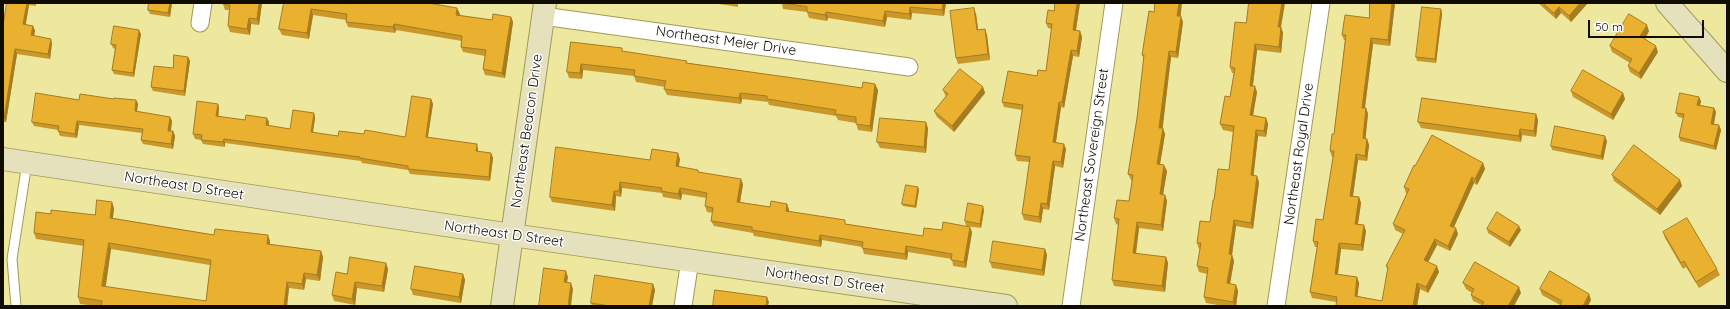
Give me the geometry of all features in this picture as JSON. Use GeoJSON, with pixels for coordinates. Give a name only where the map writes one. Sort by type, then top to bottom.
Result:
{"type":"FeatureCollection","features":[{"type":"Feature","properties":{"kind":"street"},"geometry":{"type":"LineString","coordinates":[[200,23],[203,3]]}},
{"type":"Feature","properties":{"kind":"street","name":"Northeast Sovereign Street"},"geometry":{"type":"LineString","coordinates":[[1071,306],[1114,3]]}},
{"type":"Feature","properties":{"kind":"street","name":"Northeast Royal Drive"},"geometry":{"type":"LineString","coordinates":[[1276,306],[1321,3]]}},
{"type":"Feature","properties":{"kind":"street"},"geometry":{"type":"LineString","coordinates":[[1667,3],[1727,70]]}},
{"type":"Feature","properties":{"kind":"street","name":"Northeast Meier Drive"},"geometry":{"type":"LineString","coordinates":[[544,9],[909,67]]}},
{"type":"Feature","properties":{"kind":"street","name":"Northeast Beacon Drive"},"geometry":{"type":"LineString","coordinates":[[502,306],[544,9]]}},
{"type":"Feature","properties":{"kind":"street","name":"Northeast D Street"},"geometry":{"type":"LineString","coordinates":[[3,159],[512,235],[1006,306]]}},
{"type":"Feature","properties":{"kind":"street"},"geometry":{"type":"LineString","coordinates":[[683,306],[690,260]]}},
{"type":"Feature","properties":{"kind":"lane"},"geometry":{"type":"LineString","coordinates":[[16,306],[12,259],[27,162]]}},
{"type":"Feature","properties":{"kind":"building"},"geometry":{"type":"Polygon","coordinates":[[[7,3],[27,3],[23,24],[33,26],[31,35],[51,39],[48,54],[15,49],[4,118],[3,26],[7,3]]]}},
{"type":"Feature","properties":{"kind":"building"},"geometry":{"type":"Polygon","coordinates":[[[149,3],[170,3],[168,13],[148,10],[149,3]]]}},
{"type":"Feature","properties":{"kind":"building"},"geometry":{"type":"Polygon","coordinates":[[[223,3],[259,3],[257,19],[249,18],[247,29],[228,26],[230,5],[223,3]]]}},
{"type":"Feature","properties":{"kind":"building"},"geometry":{"type":"Polygon","coordinates":[[[284,3],[428,3],[457,8],[456,15],[492,20],[493,14],[511,17],[502,73],[483,69],[486,50],[461,47],[462,36],[394,24],[393,27],[346,22],[347,14],[311,9],[307,33],[279,29],[284,3]]]}},
{"type":"Feature","properties":{"kind":"building"},"geometry":{"type":"Polygon","coordinates":[[[783,3],[943,3],[942,10],[910,7],[909,14],[885,11],[883,21],[826,12],[825,15],[807,12],[807,7],[783,3]]]}},
{"type":"Feature","properties":{"kind":"building"},"geometry":{"type":"Polygon","coordinates":[[[1055,3],[1077,3],[1073,30],[1080,31],[1077,51],[1071,50],[1062,102],[1059,102],[1053,142],[1064,144],[1061,162],[1053,161],[1047,204],[1041,203],[1039,217],[1022,214],[1030,157],[1015,155],[1023,105],[1002,102],[1008,71],[1037,76],[1038,70],[1046,71],[1052,24],[1046,23],[1048,10],[1054,11],[1055,3]]]}},
{"type":"Feature","properties":{"kind":"building"},"geometry":{"type":"Polygon","coordinates":[[[1155,3],[1179,3],[1177,16],[1181,16],[1176,52],[1169,51],[1159,128],[1163,128],[1157,164],[1164,165],[1160,194],[1165,195],[1161,225],[1137,222],[1133,253],[1166,257],[1162,286],[1112,280],[1119,219],[1114,218],[1117,200],[1129,201],[1133,175],[1128,174],[1137,118],[1144,55],[1142,55],[1149,11],[1154,12],[1155,3]]]}},
{"type":"Feature","properties":{"kind":"building"},"geometry":{"type":"Polygon","coordinates":[[[1249,3],[1282,3],[1278,27],[1281,27],[1279,47],[1255,44],[1250,86],[1255,86],[1250,115],[1266,118],[1264,131],[1256,130],[1251,175],[1257,176],[1251,223],[1234,220],[1229,254],[1232,255],[1227,283],[1236,285],[1233,302],[1204,297],[1208,268],[1197,266],[1201,243],[1197,243],[1200,221],[1210,222],[1218,169],[1229,170],[1234,126],[1220,124],[1225,96],[1230,97],[1235,68],[1230,67],[1235,22],[1246,23],[1249,3]]]}},
{"type":"Feature","properties":{"kind":"building"},"geometry":{"type":"Polygon","coordinates":[[[1370,3],[1392,3],[1388,40],[1371,38],[1362,108],[1366,108],[1363,138],[1367,139],[1365,156],[1356,154],[1350,196],[1359,197],[1355,224],[1364,225],[1361,245],[1339,243],[1335,274],[1357,277],[1355,296],[1382,301],[1388,267],[1386,266],[1405,230],[1393,224],[1409,189],[1404,187],[1414,165],[1415,166],[1432,135],[1483,163],[1475,179],[1472,177],[1450,226],[1456,228],[1448,246],[1435,239],[1424,260],[1437,266],[1426,287],[1417,283],[1413,306],[1336,306],[1337,297],[1310,292],[1318,242],[1313,241],[1316,219],[1323,220],[1334,151],[1330,151],[1332,134],[1334,134],[1346,35],[1342,35],[1345,15],[1369,18],[1370,3]]]}},
{"type":"Feature","properties":{"kind":"building"},"geometry":{"type":"Polygon","coordinates":[[[1543,3],[1580,3],[1569,16],[1559,7],[1554,13],[1543,3]]]}},
{"type":"Feature","properties":{"kind":"building"},"geometry":{"type":"Polygon","coordinates":[[[1422,7],[1441,9],[1435,59],[1416,57],[1422,7]]]}},
{"type":"Feature","properties":{"kind":"building"},"geometry":{"type":"Polygon","coordinates":[[[974,8],[977,30],[985,29],[988,54],[956,58],[950,11],[974,8]]]}},
{"type":"Feature","properties":{"kind":"building"},"geometry":{"type":"Polygon","coordinates":[[[1629,14],[1647,25],[1640,36],[1656,46],[1639,73],[1628,66],[1632,59],[1610,46],[1629,14]]]}},
{"type":"Feature","properties":{"kind":"building"},"geometry":{"type":"Polygon","coordinates":[[[114,26],[139,30],[133,73],[112,70],[116,45],[111,44],[114,26]]]}},
{"type":"Feature","properties":{"kind":"building"},"geometry":{"type":"Polygon","coordinates":[[[571,42],[622,48],[622,51],[687,61],[686,63],[862,88],[863,82],[875,84],[870,126],[856,124],[856,117],[835,114],[836,110],[767,99],[767,96],[740,93],[739,98],[664,89],[666,81],[634,76],[635,70],[581,64],[580,73],[567,72],[571,42]]]}},
{"type":"Feature","properties":{"kind":"building"},"geometry":{"type":"Polygon","coordinates":[[[174,55],[188,57],[184,91],[151,87],[154,66],[173,68],[174,55]]]}},
{"type":"Feature","properties":{"kind":"building"},"geometry":{"type":"Polygon","coordinates":[[[960,69],[983,87],[952,126],[934,111],[948,94],[943,90],[960,69]]]}},
{"type":"Feature","properties":{"kind":"building"},"geometry":{"type":"Polygon","coordinates":[[[1583,70],[1623,93],[1611,114],[1571,91],[1583,70]]]}},
{"type":"Feature","properties":{"kind":"building"},"geometry":{"type":"Polygon","coordinates":[[[36,93],[79,100],[80,94],[114,99],[136,100],[135,111],[170,117],[168,131],[173,131],[171,144],[141,140],[143,129],[77,121],[75,134],[58,131],[59,126],[32,122],[36,93]]]}},
{"type":"Feature","properties":{"kind":"building"},"geometry":{"type":"Polygon","coordinates":[[[1680,93],[1699,97],[1697,105],[1714,108],[1711,124],[1719,125],[1714,146],[1679,137],[1684,114],[1676,113],[1680,93]]]}},
{"type":"Feature","properties":{"kind":"building"},"geometry":{"type":"Polygon","coordinates":[[[412,96],[431,99],[426,137],[477,144],[476,151],[491,153],[489,177],[408,169],[408,166],[360,157],[224,139],[223,142],[201,140],[202,135],[193,134],[197,101],[218,104],[216,116],[245,120],[246,115],[267,118],[266,125],[290,129],[293,110],[314,113],[311,132],[338,136],[339,131],[364,134],[365,130],[405,137],[412,96]]]}},
{"type":"Feature","properties":{"kind":"building"},"geometry":{"type":"Polygon","coordinates":[[[1422,98],[1536,114],[1534,131],[1520,129],[1519,136],[1418,122],[1422,98]]]}},
{"type":"Feature","properties":{"kind":"building"},"geometry":{"type":"Polygon","coordinates":[[[880,118],[926,122],[924,147],[877,142],[880,118]]]}},
{"type":"Feature","properties":{"kind":"building"},"geometry":{"type":"Polygon","coordinates":[[[1555,126],[1605,136],[1601,156],[1551,146],[1555,126]]]}},
{"type":"Feature","properties":{"kind":"building"},"geometry":{"type":"Polygon","coordinates":[[[1634,145],[1680,180],[1657,209],[1612,175],[1634,145]]]}},
{"type":"Feature","properties":{"kind":"building"},"geometry":{"type":"Polygon","coordinates":[[[556,147],[650,160],[652,149],[678,153],[676,166],[698,170],[698,172],[741,179],[737,202],[770,207],[771,201],[787,204],[786,211],[845,220],[845,224],[923,236],[924,228],[942,230],[943,222],[970,227],[964,262],[951,260],[952,254],[906,246],[905,254],[862,248],[863,242],[820,235],[819,241],[752,230],[752,227],[711,221],[713,208],[705,206],[707,193],[680,188],[678,194],[661,191],[662,188],[620,182],[619,191],[614,191],[612,205],[550,197],[556,147]]]}},
{"type":"Feature","properties":{"kind":"building"},"geometry":{"type":"Polygon","coordinates":[[[906,185],[918,187],[915,206],[902,204],[906,185]]]}},
{"type":"Feature","properties":{"kind":"building"},"geometry":{"type":"Polygon","coordinates":[[[97,200],[112,202],[110,218],[214,235],[215,229],[268,235],[267,244],[321,251],[317,275],[304,273],[302,284],[287,282],[284,306],[101,306],[102,301],[78,297],[84,240],[34,233],[36,212],[51,214],[51,210],[95,215],[97,200]],[[109,243],[102,286],[206,301],[211,260],[109,243]]]}},
{"type":"Feature","properties":{"kind":"building"},"geometry":{"type":"Polygon","coordinates":[[[968,203],[983,206],[980,224],[965,221],[968,203]]]}},
{"type":"Feature","properties":{"kind":"building"},"geometry":{"type":"Polygon","coordinates":[[[1497,212],[1519,226],[1509,242],[1487,229],[1497,212]]]}},
{"type":"Feature","properties":{"kind":"building"},"geometry":{"type":"Polygon","coordinates":[[[1687,218],[1717,269],[1696,282],[1684,261],[1681,263],[1663,232],[1687,218]]]}},
{"type":"Feature","properties":{"kind":"building"},"geometry":{"type":"Polygon","coordinates":[[[993,241],[1045,249],[1042,270],[990,262],[993,241]]]}},
{"type":"Feature","properties":{"kind":"building"},"geometry":{"type":"Polygon","coordinates":[[[350,257],[386,263],[382,286],[355,282],[352,299],[332,295],[336,272],[347,274],[350,257]]]}},
{"type":"Feature","properties":{"kind":"building"},"geometry":{"type":"Polygon","coordinates":[[[1475,262],[1519,287],[1508,306],[1481,306],[1484,302],[1471,295],[1474,289],[1463,283],[1475,262]]]}},
{"type":"Feature","properties":{"kind":"building"},"geometry":{"type":"Polygon","coordinates":[[[415,266],[463,274],[459,297],[411,289],[415,266]]]}},
{"type":"Feature","properties":{"kind":"building"},"geometry":{"type":"Polygon","coordinates":[[[544,268],[566,271],[564,282],[571,283],[568,306],[539,306],[544,268]]]}},
{"type":"Feature","properties":{"kind":"building"},"geometry":{"type":"Polygon","coordinates":[[[1550,271],[1589,294],[1583,306],[1560,306],[1562,301],[1540,289],[1550,271]]]}},
{"type":"Feature","properties":{"kind":"building"},"geometry":{"type":"Polygon","coordinates":[[[595,275],[653,284],[649,306],[609,306],[591,303],[595,275]]]}},
{"type":"Feature","properties":{"kind":"building"},"geometry":{"type":"Polygon","coordinates":[[[715,290],[767,297],[766,306],[713,306],[715,290]]]}}]}
